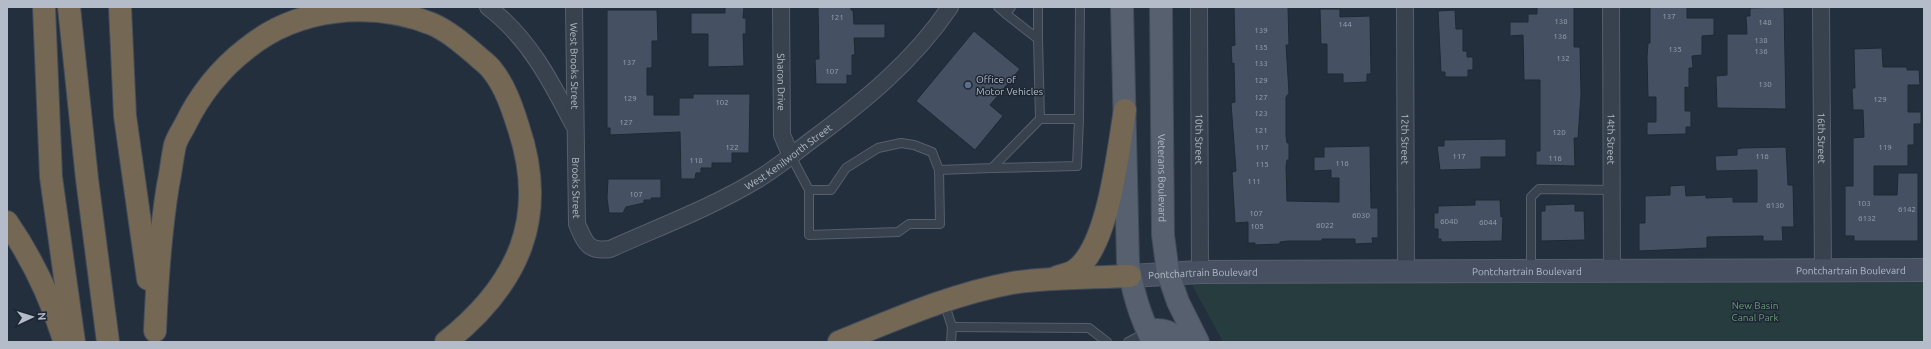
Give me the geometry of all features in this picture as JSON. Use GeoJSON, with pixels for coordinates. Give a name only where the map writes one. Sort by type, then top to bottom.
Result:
{"type":"FeatureCollection","features":[{"type":"Feature","properties":{"kind":"highway"},"geometry":{"type":"LineString","coordinates":[[44,7],[51,177],[74,342]]}},
{"type":"Feature","properties":{"kind":"highway"},"geometry":{"type":"LineString","coordinates":[[69,7],[87,179],[108,342]]}},
{"type":"Feature","properties":{"kind":"highway"},"geometry":{"type":"LineString","coordinates":[[120,7],[125,116],[156,337]]}},
{"type":"Feature","properties":{"kind":"highway"},"geometry":{"type":"LineString","coordinates":[[156,337],[158,262],[164,213],[176,144],[196,102],[212,81],[233,59],[254,42],[283,25],[305,18],[348,9],[401,15],[432,24],[452,35],[492,70],[510,101],[523,140],[530,177],[529,212],[526,235],[516,260],[505,280],[480,312],[446,342]]}},
{"type":"Feature","properties":{"kind":"highway"},"geometry":{"type":"LineString","coordinates":[[1052,279],[1074,271],[1086,259],[1096,240],[1104,219],[1125,110]]}},
{"type":"Feature","properties":{"kind":"highway"},"geometry":{"type":"LineString","coordinates":[[7,222],[20,240],[53,306],[65,342]]}},
{"type":"Feature","properties":{"kind":"highway"},"geometry":{"type":"LineString","coordinates":[[839,342],[944,301],[969,293],[1012,283],[1052,279],[1130,276]]}},
{"type":"Feature","properties":{"kind":"main road"},"geometry":{"type":"LineString","coordinates":[[1122,7],[1127,241],[1130,276],[1150,337],[1158,329],[1165,330],[1175,336],[1180,342]]}},
{"type":"Feature","properties":{"kind":"main road","name":"Veterans Boulevard"},"geometry":{"type":"LineString","coordinates":[[1161,7],[1163,235],[1168,273],[1178,302],[1198,342]]}},
{"type":"Feature","properties":{"kind":"main road","name":"Pontchartrain Boulevard"},"geometry":{"type":"LineString","coordinates":[[1130,276],[1200,272],[1406,270],[1924,270]]}},
{"type":"Feature","properties":{"kind":"street"},"geometry":{"type":"LineString","coordinates":[[488,7],[523,41],[546,73],[574,126]]}},
{"type":"Feature","properties":{"kind":"street","name":"West Brooks Street"},"geometry":{"type":"LineString","coordinates":[[574,7],[574,126]]}},
{"type":"Feature","properties":{"kind":"street","name":"Sharon Drive"},"geometry":{"type":"LineString","coordinates":[[781,7],[782,135],[791,156]]}},
{"type":"Feature","properties":{"kind":"street","name":"West Kenilworth Street"},"geometry":{"type":"LineString","coordinates":[[590,247],[598,251],[610,249],[714,203],[756,181],[851,111],[905,63],[939,24],[950,7]]}},
{"type":"Feature","properties":{"kind":"street","name":"10th Street"},"geometry":{"type":"LineString","coordinates":[[1199,7],[1200,272]]}},
{"type":"Feature","properties":{"kind":"street","name":"12th Street"},"geometry":{"type":"LineString","coordinates":[[1404,7],[1406,270]]}},
{"type":"Feature","properties":{"kind":"street","name":"14th Street"},"geometry":{"type":"LineString","coordinates":[[1611,7],[1612,270]]}},
{"type":"Feature","properties":{"kind":"street","name":"16th Street"},"geometry":{"type":"LineString","coordinates":[[1821,7],[1823,269]]}},
{"type":"Feature","properties":{"kind":"street","name":"Brooks Street"},"geometry":{"type":"LineString","coordinates":[[574,126],[577,224],[583,238],[590,247]]}},
{"type":"Feature","properties":{"kind":"lane"},"geometry":{"type":"LineString","coordinates":[[998,7],[1009,10],[1038,39]]}},
{"type":"Feature","properties":{"kind":"lane"},"geometry":{"type":"LineString","coordinates":[[1038,7],[1040,119]]}},
{"type":"Feature","properties":{"kind":"lane"},"geometry":{"type":"LineString","coordinates":[[939,170],[1077,166],[1080,7]]}},
{"type":"Feature","properties":{"kind":"lane"},"geometry":{"type":"LineString","coordinates":[[992,168],[1040,119],[1079,119]]}},
{"type":"Feature","properties":{"kind":"lane"},"geometry":{"type":"LineString","coordinates":[[791,156],[809,190],[809,235],[898,232],[908,224],[940,224],[939,170],[932,152],[914,145],[901,143],[878,148],[846,168],[831,190],[809,190]]}},
{"type":"Feature","properties":{"kind":"lane"},"geometry":{"type":"LineString","coordinates":[[1531,270],[1531,196],[1539,189],[1612,190]]}},
{"type":"Feature","properties":{"kind":"lane"},"geometry":{"type":"LineString","coordinates":[[944,301],[952,327],[951,342]]}},
{"type":"Feature","properties":{"kind":"lane"},"geometry":{"type":"LineString","coordinates":[[952,327],[1089,328],[1108,342]]}},
{"type":"Feature","properties":{"kind":"lane"},"geometry":{"type":"LineString","coordinates":[[1128,342],[1150,337]]}},
{"type":"Feature","properties":{"kind":"green space","name":"New Basin Canal Park"},"geometry":{"type":"Polygon","coordinates":[[[1924,278],[1924,342],[1223,342],[1190,281],[1924,278]]]}},
{"type":"Feature","properties":{"kind":"building"},"geometry":{"type":"Polygon","coordinates":[[[725,7],[744,7],[743,18],[746,18],[746,34],[743,34],[744,66],[708,67],[708,34],[691,34],[691,13],[725,13],[725,7]]]}},
{"type":"Feature","properties":{"kind":"building"},"geometry":{"type":"Polygon","coordinates":[[[818,7],[851,7],[851,10],[853,10],[854,24],[885,24],[885,38],[854,38],[855,55],[852,55],[852,76],[847,75],[847,84],[816,84],[815,59],[819,59],[818,7]]]}},
{"type":"Feature","properties":{"kind":"building"},"geometry":{"type":"Polygon","coordinates":[[[1234,7],[1288,7],[1289,45],[1286,45],[1289,93],[1286,97],[1286,135],[1287,143],[1289,143],[1289,160],[1287,160],[1286,167],[1287,201],[1339,202],[1339,178],[1331,178],[1331,170],[1314,171],[1314,157],[1324,157],[1324,147],[1370,146],[1371,208],[1378,208],[1378,238],[1372,238],[1373,243],[1355,244],[1355,239],[1322,239],[1322,241],[1288,241],[1280,242],[1280,244],[1255,245],[1255,243],[1248,243],[1248,222],[1235,223],[1232,172],[1236,171],[1231,103],[1235,102],[1234,63],[1232,64],[1231,46],[1235,45],[1234,7]]]}},
{"type":"Feature","properties":{"kind":"building"},"geometry":{"type":"Polygon","coordinates":[[[1537,7],[1574,7],[1574,47],[1580,47],[1581,95],[1578,138],[1574,138],[1575,166],[1536,165],[1536,151],[1540,151],[1540,80],[1524,80],[1523,35],[1510,36],[1510,22],[1528,22],[1528,14],[1537,14],[1537,7]]]}},
{"type":"Feature","properties":{"kind":"building"},"geometry":{"type":"Polygon","coordinates":[[[1650,7],[1687,7],[1687,18],[1714,18],[1714,35],[1702,36],[1702,55],[1692,56],[1693,68],[1689,68],[1689,88],[1685,87],[1685,111],[1691,111],[1691,127],[1686,127],[1686,134],[1647,135],[1647,122],[1656,122],[1656,97],[1648,97],[1647,57],[1648,43],[1650,43],[1650,7]]]}},
{"type":"Feature","properties":{"kind":"building"},"geometry":{"type":"Polygon","coordinates":[[[1784,7],[1786,109],[1717,108],[1716,76],[1727,75],[1727,34],[1747,34],[1746,16],[1750,16],[1750,8],[1784,7]]]}},
{"type":"Feature","properties":{"kind":"building"},"geometry":{"type":"Polygon","coordinates":[[[1320,9],[1340,9],[1340,17],[1370,16],[1371,74],[1367,74],[1367,82],[1343,83],[1343,74],[1327,74],[1327,44],[1321,44],[1320,9]]]}},
{"type":"Feature","properties":{"kind":"building"},"geometry":{"type":"Polygon","coordinates":[[[607,10],[657,10],[658,41],[652,41],[652,68],[647,68],[647,95],[654,95],[654,115],[679,115],[679,98],[693,98],[693,94],[750,94],[749,153],[732,153],[732,163],[712,163],[712,168],[701,168],[701,173],[696,173],[695,179],[681,179],[680,132],[610,135],[610,128],[607,128],[607,10]]]}},
{"type":"Feature","properties":{"kind":"building"},"geometry":{"type":"Polygon","coordinates":[[[1455,10],[1456,29],[1463,29],[1463,51],[1467,51],[1467,57],[1473,57],[1473,70],[1468,70],[1468,77],[1445,77],[1445,72],[1441,72],[1438,11],[1455,10]]]}},
{"type":"Feature","properties":{"kind":"building","name":"Office of Motor Vehicles"},"geometry":{"type":"Polygon","coordinates":[[[974,31],[1020,69],[990,105],[1003,116],[975,150],[916,101],[974,31]]]}},
{"type":"Feature","properties":{"kind":"building"},"geometry":{"type":"Polygon","coordinates":[[[1882,48],[1883,67],[1907,67],[1907,70],[1919,70],[1920,85],[1908,85],[1908,112],[1921,112],[1921,124],[1914,124],[1914,145],[1908,145],[1908,166],[1874,166],[1874,195],[1897,195],[1898,173],[1918,173],[1918,241],[1854,241],[1854,236],[1845,236],[1845,186],[1853,186],[1853,138],[1864,137],[1863,110],[1853,110],[1852,88],[1855,88],[1854,49],[1882,48]]]}},
{"type":"Feature","properties":{"kind":"building"},"geometry":{"type":"Polygon","coordinates":[[[1506,139],[1506,157],[1481,157],[1481,169],[1440,170],[1437,146],[1444,146],[1444,140],[1506,139]]]}},
{"type":"Feature","properties":{"kind":"building"},"geometry":{"type":"Polygon","coordinates":[[[1786,147],[1788,185],[1793,185],[1794,227],[1782,227],[1783,241],[1763,241],[1763,236],[1707,237],[1707,248],[1639,251],[1639,223],[1645,223],[1645,196],[1670,195],[1670,186],[1685,185],[1686,196],[1706,195],[1706,198],[1733,197],[1733,202],[1757,202],[1757,170],[1716,171],[1715,156],[1737,155],[1737,149],[1742,148],[1786,147]]]}},
{"type":"Feature","properties":{"kind":"building"},"geometry":{"type":"Polygon","coordinates":[[[608,179],[661,179],[661,198],[651,198],[651,200],[644,200],[644,203],[626,207],[623,213],[609,213],[607,198],[608,179]]]}},
{"type":"Feature","properties":{"kind":"building"},"geometry":{"type":"Polygon","coordinates":[[[1475,200],[1500,200],[1501,217],[1503,216],[1502,241],[1441,242],[1441,239],[1438,239],[1438,229],[1434,229],[1434,213],[1438,213],[1438,206],[1475,205],[1475,200]]]}},
{"type":"Feature","properties":{"kind":"building"},"geometry":{"type":"Polygon","coordinates":[[[1575,204],[1575,211],[1584,211],[1585,240],[1541,241],[1541,211],[1545,211],[1545,205],[1575,204]]]}},
{"type":"Feature","properties":{"kind":"place","name":"Office of Motor Vehicles"},"geometry":{"type":"Point","coordinates":[968,85]}}]}
